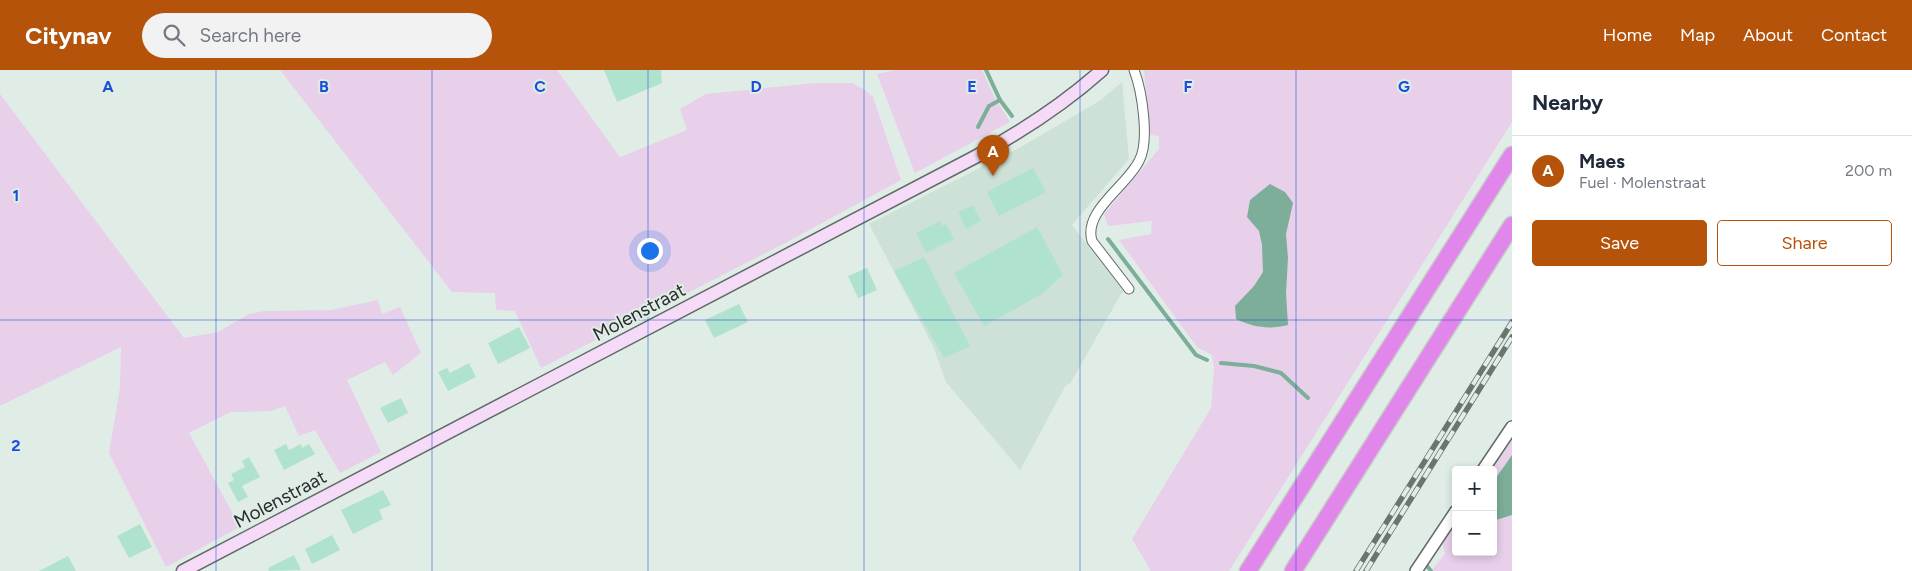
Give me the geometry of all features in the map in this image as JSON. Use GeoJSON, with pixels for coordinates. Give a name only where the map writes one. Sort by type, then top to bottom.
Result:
{"type":"FeatureCollection","features":[{"type":"Feature","properties":{"kind":"highway"},"geometry":{"type":"LineString","coordinates":[[1248,571],[1512,155]]}},
{"type":"Feature","properties":{"kind":"highway"},"geometry":{"type":"LineString","coordinates":[[1293,571],[1512,225]]}},
{"type":"Feature","properties":{"kind":"main road","name":"Molenstraat"},"geometry":{"type":"LineString","coordinates":[[183,571],[1009,139],[1046,115],[1102,70]]}},
{"type":"Feature","properties":{"kind":"street"},"geometry":{"type":"LineString","coordinates":[[1129,289],[1092,241],[1089,232],[1091,223],[1097,213],[1131,173],[1140,161],[1142,154],[1144,132],[1140,86],[1134,70]]}},
{"type":"Feature","properties":{"kind":"street"},"geometry":{"type":"LineString","coordinates":[[1486,466],[1512,427]]}},
{"type":"Feature","properties":{"kind":"street"},"geometry":{"type":"LineString","coordinates":[[1416,571],[1455,511]]}},
{"type":"Feature","properties":{"kind":"shaded area"},"geometry":{"type":"Polygon","coordinates":[[[280,70],[557,70],[620,157],[687,130],[680,109],[706,94],[815,83],[852,83],[873,97],[901,180],[789,241],[541,368],[515,311],[496,310],[495,293],[452,292],[280,70]]]}},
{"type":"Feature","properties":{"kind":"shaded area"},"geometry":{"type":"Polygon","coordinates":[[[896,70],[982,70],[994,97],[1010,122],[915,173],[877,74],[896,70]]]}},
{"type":"Feature","properties":{"kind":"shaded area"},"geometry":{"type":"Polygon","coordinates":[[[1144,70],[1512,70],[1512,122],[1229,571],[1151,571],[1132,539],[1211,408],[1214,368],[1212,355],[1197,347],[1119,240],[1151,234],[1152,221],[1108,226],[1104,214],[1159,149],[1159,136],[1150,135],[1144,70]]]}},
{"type":"Feature","properties":{"kind":"shaded area"},"geometry":{"type":"Polygon","coordinates":[[[1122,82],[1129,159],[1072,225],[1124,292],[1121,294],[1070,384],[1066,385],[1020,470],[946,382],[933,346],[869,224],[1021,147],[1101,100],[1122,82]]]}},
{"type":"Feature","properties":{"kind":"shaded area"},"geometry":{"type":"Polygon","coordinates":[[[0,94],[184,338],[218,332],[249,314],[264,311],[331,310],[378,300],[382,314],[400,307],[421,353],[393,375],[385,362],[347,380],[381,452],[340,473],[315,430],[299,436],[285,406],[271,411],[231,412],[189,433],[240,527],[166,567],[109,453],[120,388],[121,347],[0,406],[0,94]]]}},
{"type":"Feature","properties":{"kind":"shaded area"},"geometry":{"type":"Polygon","coordinates":[[[1270,184],[1285,192],[1293,203],[1286,234],[1288,325],[1281,327],[1255,326],[1236,319],[1235,306],[1254,286],[1263,272],[1262,245],[1259,231],[1247,217],[1250,200],[1270,184]]]}},
{"type":"Feature","properties":{"kind":"shaded area"},"geometry":{"type":"Polygon","coordinates":[[[1512,439],[1512,455],[1497,476],[1497,466],[1494,466],[1512,439]]]}},
{"type":"Feature","properties":{"kind":"shaded area"},"geometry":{"type":"Polygon","coordinates":[[[1512,455],[1512,515],[1497,520],[1497,511],[1497,476],[1512,455]]]}},
{"type":"Feature","properties":{"kind":"shaded area"},"geometry":{"type":"Polygon","coordinates":[[[1512,515],[1512,571],[1431,571],[1445,554],[1442,543],[1452,529],[1452,556],[1497,556],[1497,520],[1512,515]]]}},
{"type":"Feature","properties":{"kind":"building"},"geometry":{"type":"Polygon","coordinates":[[[604,70],[661,70],[662,83],[617,102],[604,70]]]}},
{"type":"Feature","properties":{"kind":"building"},"geometry":{"type":"Polygon","coordinates":[[[1033,168],[1046,192],[999,216],[987,192],[1033,168]]]}},
{"type":"Feature","properties":{"kind":"building"},"geometry":{"type":"Polygon","coordinates":[[[973,205],[981,221],[966,229],[958,212],[973,205]]]}},
{"type":"Feature","properties":{"kind":"building"},"geometry":{"type":"Polygon","coordinates":[[[940,221],[942,226],[946,224],[954,239],[926,253],[916,233],[940,221]]]}},
{"type":"Feature","properties":{"kind":"building"},"geometry":{"type":"Polygon","coordinates":[[[1037,227],[1063,275],[1042,294],[984,326],[954,273],[1037,227]]]}},
{"type":"Feature","properties":{"kind":"building"},"geometry":{"type":"Polygon","coordinates":[[[924,257],[970,346],[944,358],[894,271],[924,257]]]}},
{"type":"Feature","properties":{"kind":"building"},"geometry":{"type":"Polygon","coordinates":[[[867,268],[877,290],[858,298],[848,276],[867,268]]]}},
{"type":"Feature","properties":{"kind":"building"},"geometry":{"type":"Polygon","coordinates":[[[739,304],[748,322],[714,338],[705,320],[739,304]]]}},
{"type":"Feature","properties":{"kind":"building"},"geometry":{"type":"Polygon","coordinates":[[[519,327],[530,348],[498,364],[488,343],[519,327]]]}},
{"type":"Feature","properties":{"kind":"building"},"geometry":{"type":"Polygon","coordinates":[[[469,363],[476,377],[448,391],[438,372],[447,368],[450,373],[469,363]]]}},
{"type":"Feature","properties":{"kind":"building"},"geometry":{"type":"Polygon","coordinates":[[[401,398],[408,413],[388,423],[380,408],[401,398]]]}},
{"type":"Feature","properties":{"kind":"building"},"geometry":{"type":"Polygon","coordinates":[[[286,444],[289,450],[301,444],[302,448],[309,444],[315,454],[284,470],[274,450],[286,444]]]}},
{"type":"Feature","properties":{"kind":"building"},"geometry":{"type":"Polygon","coordinates":[[[249,457],[260,477],[242,486],[248,497],[238,502],[228,483],[234,480],[231,474],[245,467],[242,461],[249,457]]]}},
{"type":"Feature","properties":{"kind":"building"},"geometry":{"type":"Polygon","coordinates":[[[383,490],[391,505],[379,510],[383,519],[353,534],[341,510],[383,490]]]}},
{"type":"Feature","properties":{"kind":"building"},"geometry":{"type":"Polygon","coordinates":[[[140,524],[152,547],[129,558],[117,536],[140,524]]]}},
{"type":"Feature","properties":{"kind":"building"},"geometry":{"type":"Polygon","coordinates":[[[332,535],[340,550],[312,564],[305,549],[332,535]]]}},
{"type":"Feature","properties":{"kind":"building"},"geometry":{"type":"Polygon","coordinates":[[[294,555],[301,570],[269,571],[268,568],[294,555]]]}},
{"type":"Feature","properties":{"kind":"building"},"geometry":{"type":"Polygon","coordinates":[[[68,556],[76,571],[39,571],[68,556]]]}},
{"type":"Feature","properties":{"kind":"waterway"},"geometry":{"type":"LineString","coordinates":[[986,70],[1000,100],[1012,116]]}},
{"type":"Feature","properties":{"kind":"waterway"},"geometry":{"type":"LineString","coordinates":[[978,127],[989,106],[1000,100]]}},
{"type":"Feature","properties":{"kind":"waterway"},"geometry":{"type":"LineString","coordinates":[[1108,239],[1196,355],[1207,360]]}},
{"type":"Feature","properties":{"kind":"waterway"},"geometry":{"type":"LineString","coordinates":[[1221,363],[1254,366],[1281,373],[1308,398]]}},
{"type":"Feature","properties":{"kind":"waterway"},"geometry":{"type":"LineString","coordinates":[[1427,566],[1431,571]]}},
{"type":"Feature","properties":{"kind":"railway"},"geometry":{"type":"LineString","coordinates":[[1356,571],[1512,322]]}},
{"type":"Feature","properties":{"kind":"railway"},"geometry":{"type":"LineString","coordinates":[[1366,571],[1512,337]]}},
{"type":"Feature","properties":{"kind":"place","name":"Maes"},"geometry":{"type":"Point","coordinates":[993,176]}}]}
